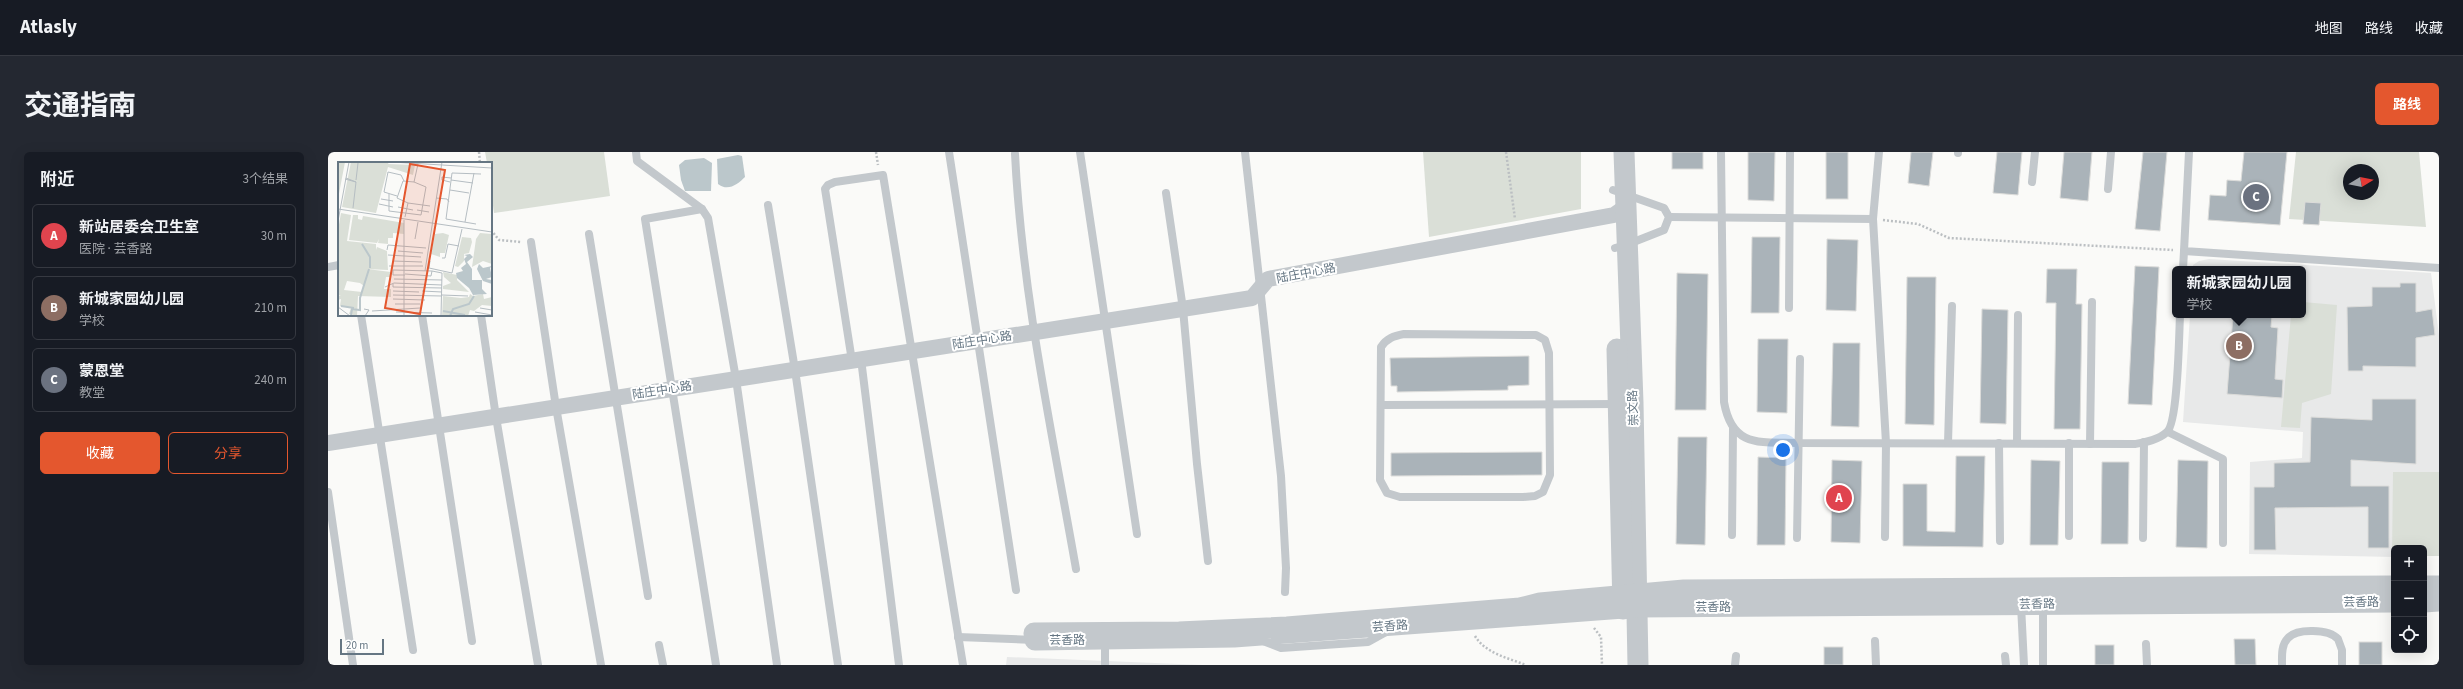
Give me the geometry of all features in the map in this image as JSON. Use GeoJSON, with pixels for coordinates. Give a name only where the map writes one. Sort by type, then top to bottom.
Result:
{"type":"FeatureCollection","features":[{"type":"Feature","properties":{"kind":"street","name":"崇文路"},"geometry":{"type":"LineString","coordinates":[[1613,152],[1619,202],[1626,403],[1630,602],[1625,665]]}},
{"type":"Feature","properties":{"kind":"street","name":"崇文路"},"geometry":{"type":"LineString","coordinates":[[1619,202],[1624,152]]}},
{"type":"Feature","properties":{"kind":"street","name":"陆庄中心路"},"geometry":{"type":"LineString","coordinates":[[328,443],[1252,298],[1268,280],[1518,233],[1619,202]]}},
{"type":"Feature","properties":{"kind":"street","name":"芸香路"},"geometry":{"type":"LineString","coordinates":[[1035,640],[1034,633],[1106,637],[1250,636],[1395,626],[1630,602],[1684,590],[2391,586]]}},
{"type":"Feature","properties":{"kind":"street"},"geometry":{"type":"LineString","coordinates":[[2427,586],[2439,586]]}},
{"type":"Feature","properties":{"kind":"street","name":"崇文路"},"geometry":{"type":"LineString","coordinates":[[1630,602],[1638,665]]}},
{"type":"Feature","properties":{"kind":"street","name":"芸香路"},"geometry":{"type":"LineString","coordinates":[[1106,637],[1287,627],[1520,608],[1540,603],[1630,602],[2021,605],[2391,602]]}},
{"type":"Feature","properties":{"kind":"street"},"geometry":{"type":"LineString","coordinates":[[2427,602],[2439,602]]}},
{"type":"Feature","properties":{"kind":"lane"},"geometry":{"type":"LineString","coordinates":[[636,152],[637,161],[702,210],[708,218],[736,379],[777,665]]}},
{"type":"Feature","properties":{"kind":"lane"},"geometry":{"type":"LineString","coordinates":[[949,152],[1016,590]]}},
{"type":"Feature","properties":{"kind":"lane"},"geometry":{"type":"LineString","coordinates":[[1080,152],[1137,534]]}},
{"type":"Feature","properties":{"kind":"lane"},"geometry":{"type":"LineString","coordinates":[[1245,152],[1281,476],[1286,568],[1285,592]]}},
{"type":"Feature","properties":{"kind":"lane"},"geometry":{"type":"LineString","coordinates":[[1721,152],[1723,217],[1724,402],[1727,418],[1733,429],[1745,438],[1761,442],[1798,443],[2090,444],[2144,442],[2153,440],[2168,432],[2174,416],[2180,318]]}},
{"type":"Feature","properties":{"kind":"lane"},"geometry":{"type":"LineString","coordinates":[[1789,308],[1790,152]]}},
{"type":"Feature","properties":{"kind":"lane"},"geometry":{"type":"LineString","coordinates":[[1879,152],[1873,219],[1886,443],[1885,537]]}},
{"type":"Feature","properties":{"kind":"lane"},"geometry":{"type":"LineString","coordinates":[[2032,182],[2034,152]]}},
{"type":"Feature","properties":{"kind":"lane"},"geometry":{"type":"LineString","coordinates":[[2108,189],[2111,152]]}},
{"type":"Feature","properties":{"kind":"lane"},"geometry":{"type":"LineString","coordinates":[[2183,266],[2189,152]]}},
{"type":"Feature","properties":{"kind":"lane"},"geometry":{"type":"LineString","coordinates":[[1015,154],[1018,219],[1035,332],[1076,570]]}},
{"type":"Feature","properties":{"kind":"lane"},"geometry":{"type":"LineString","coordinates":[[899,665],[856,360],[825,189],[828,185],[835,182],[883,175],[962,665]]}},
{"type":"Feature","properties":{"kind":"lane"},"geometry":{"type":"LineString","coordinates":[[1166,193],[1183,309],[1197,464],[1208,561]]}},
{"type":"Feature","properties":{"kind":"lane"},"geometry":{"type":"LineString","coordinates":[[1619,202],[1664,208],[1669,217]]}},
{"type":"Feature","properties":{"kind":"lane"},"geometry":{"type":"LineString","coordinates":[[768,205],[795,370],[838,665]]}},
{"type":"Feature","properties":{"kind":"lane"},"geometry":{"type":"LineString","coordinates":[[702,210],[645,219],[716,665]]}},
{"type":"Feature","properties":{"kind":"lane"},"geometry":{"type":"LineString","coordinates":[[1669,217],[1873,219]]}},
{"type":"Feature","properties":{"kind":"lane"},"geometry":{"type":"LineString","coordinates":[[1620,246],[1664,230],[1669,217]]}},
{"type":"Feature","properties":{"kind":"lane"},"geometry":{"type":"LineString","coordinates":[[588,234],[648,596]]}},
{"type":"Feature","properties":{"kind":"lane"},"geometry":{"type":"LineString","coordinates":[[531,242],[556,407],[601,665]]}},
{"type":"Feature","properties":{"kind":"lane"},"geometry":{"type":"LineString","coordinates":[[2184,251],[2439,268]]}},
{"type":"Feature","properties":{"kind":"lane"},"geometry":{"type":"LineString","coordinates":[[328,267],[338,265]]}},
{"type":"Feature","properties":{"kind":"lane"},"geometry":{"type":"LineString","coordinates":[[2090,444],[2092,302]]}},
{"type":"Feature","properties":{"kind":"lane"},"geometry":{"type":"LineString","coordinates":[[1948,443],[1952,306]]}},
{"type":"Feature","properties":{"kind":"lane"},"geometry":{"type":"LineString","coordinates":[[2017,443],[2018,315]]}},
{"type":"Feature","properties":{"kind":"lane"},"geometry":{"type":"LineString","coordinates":[[361,316],[414,650]]}},
{"type":"Feature","properties":{"kind":"lane"},"geometry":{"type":"LineString","coordinates":[[422,316],[472,641]]}},
{"type":"Feature","properties":{"kind":"lane"},"geometry":{"type":"LineString","coordinates":[[481,316],[496,416],[538,665]]}},
{"type":"Feature","properties":{"kind":"lane"},"geometry":{"type":"LineString","coordinates":[[1404,334],[1541,337],[1545,340],[1549,353],[1550,474],[1548,484],[1543,492],[1535,496],[1523,497],[1400,497],[1387,493],[1380,480],[1381,405],[1381,347],[1389,338],[1404,334]]}},
{"type":"Feature","properties":{"kind":"lane"},"geometry":{"type":"LineString","coordinates":[[1797,538],[1800,359]]}},
{"type":"Feature","properties":{"kind":"lane"},"geometry":{"type":"LineString","coordinates":[[1381,405],[1626,403]]}},
{"type":"Feature","properties":{"kind":"lane"},"geometry":{"type":"LineString","coordinates":[[1732,535],[1733,429]]}},
{"type":"Feature","properties":{"kind":"lane"},"geometry":{"type":"LineString","coordinates":[[2168,432],[2223,459],[2224,542]]}},
{"type":"Feature","properties":{"kind":"lane"},"geometry":{"type":"LineString","coordinates":[[2143,538],[2144,442]]}},
{"type":"Feature","properties":{"kind":"lane"},"geometry":{"type":"LineString","coordinates":[[1999,443],[2000,542]]}},
{"type":"Feature","properties":{"kind":"lane"},"geometry":{"type":"LineString","coordinates":[[2069,443],[2069,536]]}},
{"type":"Feature","properties":{"kind":"lane"},"geometry":{"type":"LineString","coordinates":[[328,492],[353,665]]}},
{"type":"Feature","properties":{"kind":"lane"},"geometry":{"type":"LineString","coordinates":[[2043,604],[2044,665]]}},
{"type":"Feature","properties":{"kind":"lane"},"geometry":{"type":"LineString","coordinates":[[2021,605],[2024,665]]}},
{"type":"Feature","properties":{"kind":"lane"},"geometry":{"type":"LineString","coordinates":[[2282,665],[2283,646],[2288,638],[2297,633],[2324,632],[2335,636],[2340,644],[2342,665]]}},
{"type":"Feature","properties":{"kind":"lane"},"geometry":{"type":"LineString","coordinates":[[958,637],[1035,640]]}},
{"type":"Feature","properties":{"kind":"lane"},"geometry":{"type":"LineString","coordinates":[[1105,665],[1106,637]]}},
{"type":"Feature","properties":{"kind":"lane"},"geometry":{"type":"LineString","coordinates":[[1875,641],[1876,665]]}},
{"type":"Feature","properties":{"kind":"lane"},"geometry":{"type":"LineString","coordinates":[[2146,644],[2147,665]]}},
{"type":"Feature","properties":{"kind":"lane"},"geometry":{"type":"LineString","coordinates":[[659,645],[663,665]]}},
{"type":"Feature","properties":{"kind":"lane"},"geometry":{"type":"LineString","coordinates":[[1736,656],[1736,665]]}},
{"type":"Feature","properties":{"kind":"lane"},"geometry":{"type":"LineString","coordinates":[[2006,656],[2006,665]]}},
{"type":"Feature","properties":{"kind":"path"},"geometry":{"type":"LineString","coordinates":[[479,152],[480,162]]}},
{"type":"Feature","properties":{"kind":"path"},"geometry":{"type":"LineString","coordinates":[[1506,152],[1518,233]]}},
{"type":"Feature","properties":{"kind":"path"},"geometry":{"type":"LineString","coordinates":[[1873,219],[1918,224],[1949,238],[2184,251]]}},
{"type":"Feature","properties":{"kind":"path"},"geometry":{"type":"LineString","coordinates":[[492,231],[499,240],[510,243],[531,242]]}},
{"type":"Feature","properties":{"kind":"path"},"geometry":{"type":"LineString","coordinates":[[1475,635],[1479,642],[1490,650],[1526,665]]}},
{"type":"Feature","properties":{"kind":"shaded area"},"geometry":{"type":"Polygon","coordinates":[[[485,152],[604,152],[610,196],[494,213],[492,198],[492,162],[487,162],[485,152]]]}},
{"type":"Feature","properties":{"kind":"shaded area"},"geometry":{"type":"Polygon","coordinates":[[[1423,152],[1581,152],[1581,209],[1429,237],[1423,152]]]}},
{"type":"Feature","properties":{"kind":"shaded area"},"geometry":{"type":"Polygon","coordinates":[[[2296,152],[2419,152],[2426,227],[2289,219],[2296,152]]]}},
{"type":"Feature","properties":{"kind":"shaded area"},"geometry":{"type":"Polygon","coordinates":[[[738,155],[742,156],[745,177],[733,186],[725,187],[718,184],[717,159],[738,155]]]}},
{"type":"Feature","properties":{"kind":"shaded area"},"geometry":{"type":"Polygon","coordinates":[[[704,158],[712,163],[711,191],[685,191],[681,180],[679,165],[685,160],[704,158]]]}},
{"type":"Feature","properties":{"kind":"shaded area"},"geometry":{"type":"Polygon","coordinates":[[[2209,259],[2431,273],[2439,335],[2439,556],[2427,556],[2427,545],[2391,545],[2391,557],[2249,554],[2250,462],[2302,458],[2303,432],[2183,422],[2190,318],[2306,318],[2306,266],[2193,265],[2199,261],[2209,259]]]}},
{"type":"Feature","properties":{"kind":"shaded area"},"geometry":{"type":"Polygon","coordinates":[[[2306,302],[2337,305],[2331,394],[2302,403],[2300,428],[2281,427],[2291,318],[2306,318],[2306,302]]]}},
{"type":"Feature","properties":{"kind":"shaded area"},"geometry":{"type":"Polygon","coordinates":[[[2393,472],[2439,472],[2439,556],[2427,556],[2427,545],[2392,545],[2393,472]]]}},
{"type":"Feature","properties":{"kind":"shaded area"},"geometry":{"type":"Polygon","coordinates":[[[1007,657],[1203,665],[1006,665],[1007,657]]]}},
{"type":"Feature","properties":{"kind":"building"},"geometry":{"type":"Polygon","coordinates":[[[1672,152],[1703,152],[1703,169],[1672,169],[1672,152]]]}},
{"type":"Feature","properties":{"kind":"building"},"geometry":{"type":"Polygon","coordinates":[[[1748,152],[1775,152],[1774,201],[1748,200],[1748,152]]]}},
{"type":"Feature","properties":{"kind":"building"},"geometry":{"type":"Polygon","coordinates":[[[1826,152],[1848,152],[1848,199],[1826,199],[1826,152]]]}},
{"type":"Feature","properties":{"kind":"building"},"geometry":{"type":"Polygon","coordinates":[[[1911,152],[1933,152],[1929,186],[1908,183],[1911,152]]]}},
{"type":"Feature","properties":{"kind":"building"},"geometry":{"type":"Polygon","coordinates":[[[1997,152],[2022,152],[2018,195],[1993,193],[1997,152]]]}},
{"type":"Feature","properties":{"kind":"building"},"geometry":{"type":"Polygon","coordinates":[[[2064,152],[2092,152],[2088,201],[2060,198],[2064,152]]]}},
{"type":"Feature","properties":{"kind":"building"},"geometry":{"type":"Polygon","coordinates":[[[2143,152],[2167,152],[2160,231],[2135,229],[2143,152]]]}},
{"type":"Feature","properties":{"kind":"building"},"geometry":{"type":"Polygon","coordinates":[[[2244,152],[2287,152],[2280,225],[2208,220],[2210,195],[2226,196],[2227,180],[2241,181],[2244,152]]]}},
{"type":"Feature","properties":{"kind":"building"},"geometry":{"type":"Polygon","coordinates":[[[2305,202],[2321,203],[2319,225],[2303,224],[2305,202]]]}},
{"type":"Feature","properties":{"kind":"building"},"geometry":{"type":"Polygon","coordinates":[[[1752,237],[1780,237],[1779,313],[1751,313],[1752,237]]]}},
{"type":"Feature","properties":{"kind":"building"},"geometry":{"type":"Polygon","coordinates":[[[1827,239],[1858,240],[1856,311],[1826,310],[1827,239]]]}},
{"type":"Feature","properties":{"kind":"building"},"geometry":{"type":"Polygon","coordinates":[[[2135,266],[2159,267],[2152,405],[2128,404],[2135,266]]]}},
{"type":"Feature","properties":{"kind":"building"},"geometry":{"type":"Polygon","coordinates":[[[2047,269],[2077,269],[2076,304],[2082,304],[2080,429],[2054,429],[2056,303],[2046,303],[2047,269]]]}},
{"type":"Feature","properties":{"kind":"building"},"geometry":{"type":"Polygon","coordinates":[[[1677,273],[1708,274],[1706,410],[1675,410],[1677,273]]]}},
{"type":"Feature","properties":{"kind":"building"},"geometry":{"type":"Polygon","coordinates":[[[1907,277],[1936,277],[1934,425],[1905,424],[1907,277]]]}},
{"type":"Feature","properties":{"kind":"building"},"geometry":{"type":"Polygon","coordinates":[[[2400,283],[2416,283],[2416,312],[2432,309],[2435,335],[2416,338],[2416,367],[2363,366],[2363,371],[2348,371],[2347,307],[2372,306],[2372,287],[2400,287],[2400,283]]]}},
{"type":"Feature","properties":{"kind":"building"},"geometry":{"type":"Polygon","coordinates":[[[1982,309],[2008,310],[2006,424],[1980,423],[1982,309]]]}},
{"type":"Feature","properties":{"kind":"building"},"geometry":{"type":"Polygon","coordinates":[[[2233,318],[2272,318],[2271,327],[2278,328],[2275,379],[2283,380],[2282,398],[2227,394],[2233,318]]]}},
{"type":"Feature","properties":{"kind":"building"},"geometry":{"type":"Polygon","coordinates":[[[1758,339],[1788,339],[1787,413],[1757,412],[1758,339]]]}},
{"type":"Feature","properties":{"kind":"building"},"geometry":{"type":"Polygon","coordinates":[[[1833,343],[1860,343],[1859,427],[1831,426],[1833,343]]]}},
{"type":"Feature","properties":{"kind":"building"},"geometry":{"type":"Polygon","coordinates":[[[1529,356],[1529,385],[1508,386],[1508,390],[1397,392],[1397,386],[1391,386],[1390,358],[1529,356]]]}},
{"type":"Feature","properties":{"kind":"building"},"geometry":{"type":"Polygon","coordinates":[[[2372,399],[2416,399],[2416,464],[2351,460],[2351,486],[2389,486],[2389,548],[2368,548],[2368,507],[2275,508],[2276,550],[2254,550],[2254,487],[2274,487],[2274,463],[2310,462],[2311,417],[2372,420],[2372,399]]]}},
{"type":"Feature","properties":{"kind":"building"},"geometry":{"type":"Polygon","coordinates":[[[1678,437],[1707,437],[1705,545],[1676,544],[1678,437]]]}},
{"type":"Feature","properties":{"kind":"building"},"geometry":{"type":"Polygon","coordinates":[[[1542,452],[1542,475],[1391,476],[1391,453],[1542,452]]]}},
{"type":"Feature","properties":{"kind":"building"},"geometry":{"type":"Polygon","coordinates":[[[1956,456],[1985,456],[1983,547],[1903,546],[1903,484],[1927,484],[1927,531],[1955,532],[1956,456]]]}},
{"type":"Feature","properties":{"kind":"building"},"geometry":{"type":"Polygon","coordinates":[[[1758,457],[1786,458],[1785,545],[1757,545],[1758,457]]]}},
{"type":"Feature","properties":{"kind":"building"},"geometry":{"type":"Polygon","coordinates":[[[1832,460],[1862,461],[1860,543],[1831,542],[1832,460]]]}},
{"type":"Feature","properties":{"kind":"building"},"geometry":{"type":"Polygon","coordinates":[[[2031,460],[2060,461],[2058,545],[2030,545],[2031,460]]]}},
{"type":"Feature","properties":{"kind":"building"},"geometry":{"type":"Polygon","coordinates":[[[2178,460],[2208,461],[2207,548],[2176,547],[2178,460]]]}},
{"type":"Feature","properties":{"kind":"building"},"geometry":{"type":"Polygon","coordinates":[[[2102,462],[2129,462],[2128,544],[2101,544],[2102,462]]]}},
{"type":"Feature","properties":{"kind":"building"},"geometry":{"type":"Polygon","coordinates":[[[2234,639],[2255,639],[2256,665],[2235,665],[2234,639]]]}},
{"type":"Feature","properties":{"kind":"building"},"geometry":{"type":"Polygon","coordinates":[[[2359,642],[2382,642],[2382,665],[2359,665],[2359,642]]]}},
{"type":"Feature","properties":{"kind":"building"},"geometry":{"type":"Polygon","coordinates":[[[2095,645],[2114,645],[2114,665],[2095,665],[2095,645]]]}},
{"type":"Feature","properties":{"kind":"building"},"geometry":{"type":"Polygon","coordinates":[[[1824,647],[1843,647],[1843,665],[1824,665],[1824,647]]]}},
{"type":"Feature","properties":{"kind":"place","name":"蒙恩堂"},"geometry":{"type":"Point","coordinates":[2256,197]}},
{"type":"Feature","properties":{"kind":"place","name":"新城家园幼儿园"},"geometry":{"type":"Point","coordinates":[2239,346]}},
{"type":"Feature","properties":{"kind":"place","name":"新站居委会卫生室"},"geometry":{"type":"Point","coordinates":[1839,498]}}]}
